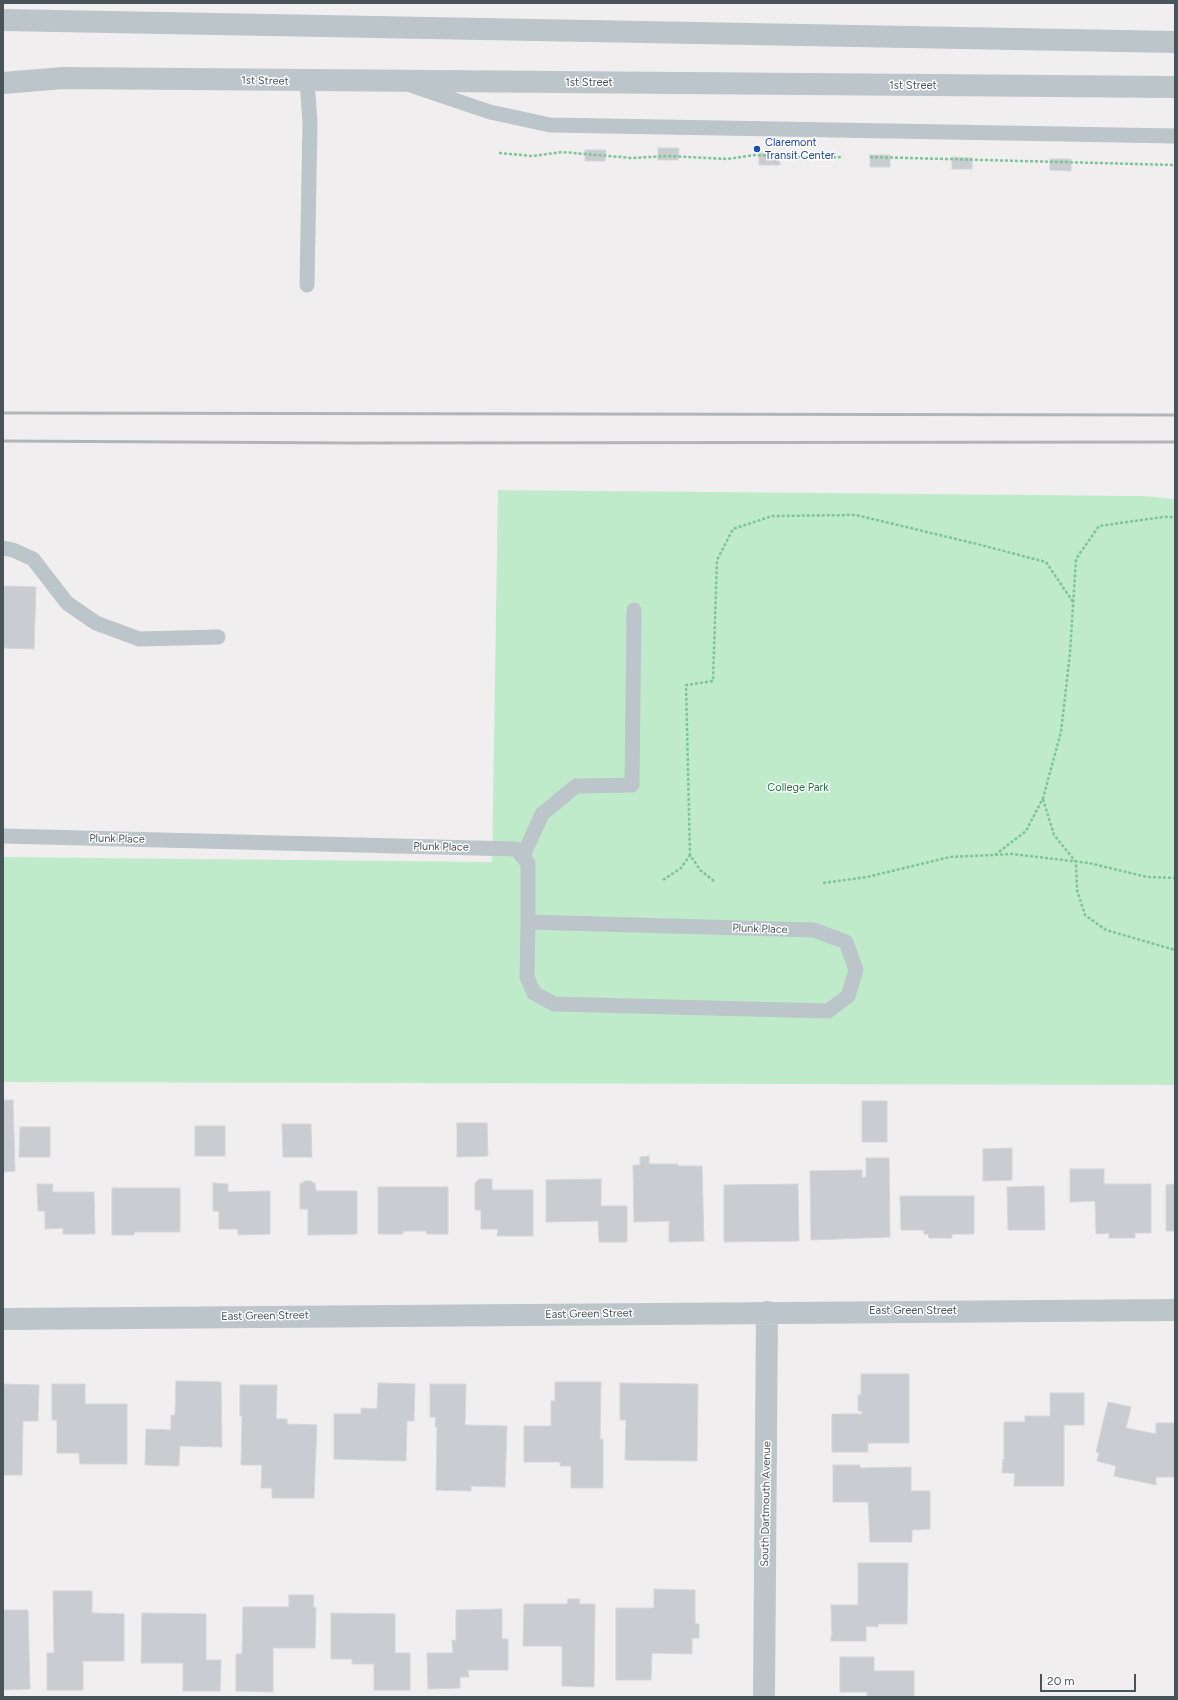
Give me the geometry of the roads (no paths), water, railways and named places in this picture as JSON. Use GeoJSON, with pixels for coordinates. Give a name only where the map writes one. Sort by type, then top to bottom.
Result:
{"type":"FeatureCollection","features":[{"type":"Feature","properties":{"kind":"street"},"geometry":{"type":"LineString","coordinates":[[3,20],[1175,42]]}},
{"type":"Feature","properties":{"kind":"street","name":"1st Street"},"geometry":{"type":"LineString","coordinates":[[3,83],[63,78],[403,82],[1175,87]]}},
{"type":"Feature","properties":{"kind":"street","name":"East Green Street"},"geometry":{"type":"LineString","coordinates":[[3,1319],[1175,1310]]}},
{"type":"Feature","properties":{"kind":"street","name":"South Dartmouth Avenue"},"geometry":{"type":"LineString","coordinates":[[764,1697],[767,1312]]}},
{"type":"Feature","properties":{"kind":"lane"},"geometry":{"type":"LineString","coordinates":[[307,81],[310,123],[307,285]]}},
{"type":"Feature","properties":{"kind":"lane"},"geometry":{"type":"LineString","coordinates":[[403,82],[490,112],[550,125],[1175,136]]}},
{"type":"Feature","properties":{"kind":"lane"},"geometry":{"type":"LineString","coordinates":[[3,548],[13,550],[33,559],[67,604],[96,623],[138,639],[218,637]]}},
{"type":"Feature","properties":{"kind":"lane"},"geometry":{"type":"LineString","coordinates":[[528,922],[528,863],[523,856],[542,814],[576,786],[632,785],[634,610]]}},
{"type":"Feature","properties":{"kind":"lane","name":"Plunk Place"},"geometry":{"type":"LineString","coordinates":[[3,836],[516,849],[523,856]]}},
{"type":"Feature","properties":{"kind":"lane","name":"Plunk Place"},"geometry":{"type":"LineString","coordinates":[[528,922],[814,930],[846,942],[856,970],[848,996],[828,1011],[554,1004],[534,993],[527,977],[528,922]]}},
{"type":"Feature","properties":{"kind":"railway"},"geometry":{"type":"LineString","coordinates":[[3,413],[1175,415]]}},
{"type":"Feature","properties":{"kind":"railway"},"geometry":{"type":"LineString","coordinates":[[3,441],[353,443],[1175,442]]}},
{"type":"Feature","properties":{"kind":"place","name":"Claremont Transit Center"},"geometry":{"type":"Point","coordinates":[757,149]}},
{"type":"Feature","properties":{"kind":"park label","name":"College Park"},"geometry":{"type":"Point","coordinates":[798,788]}}]}
